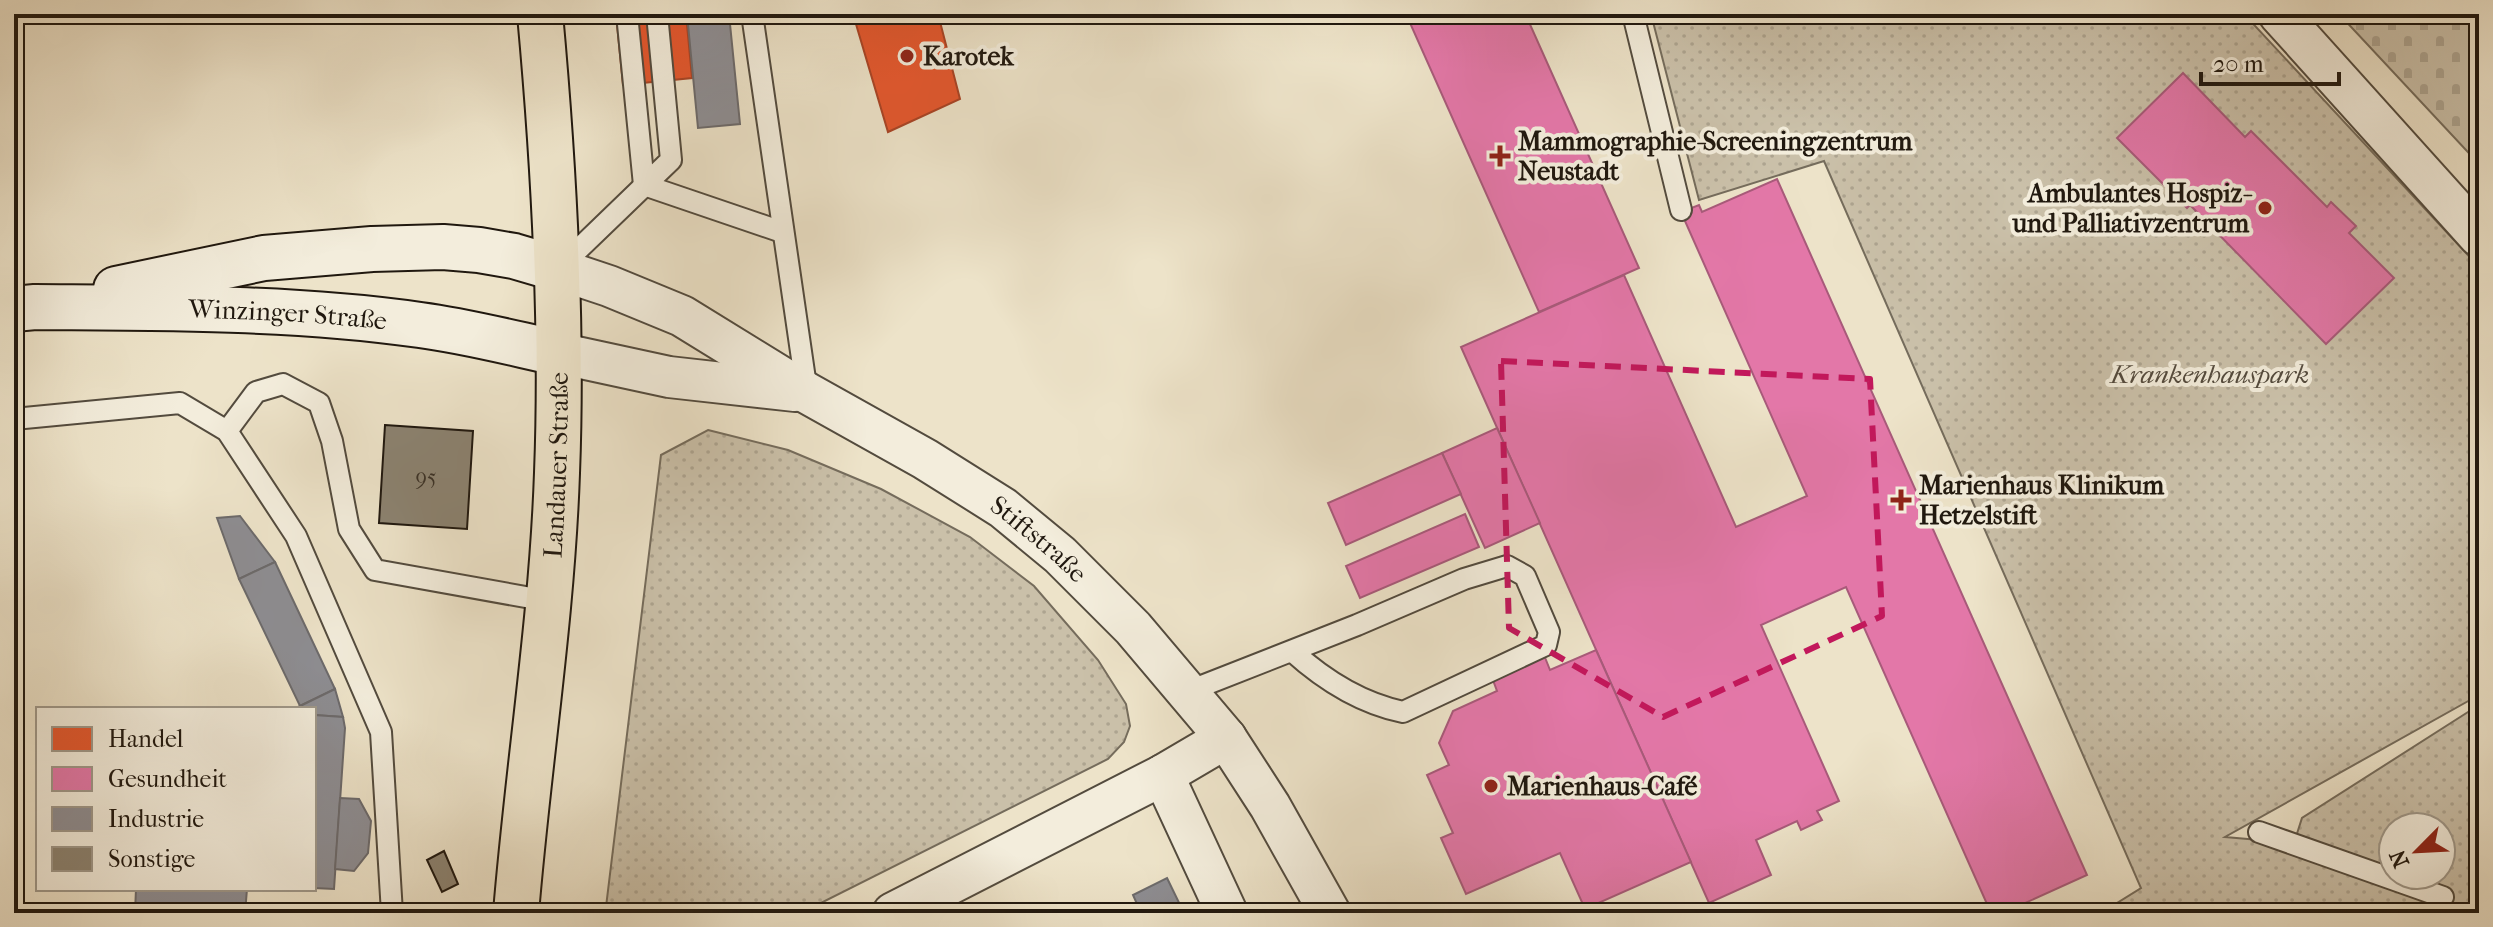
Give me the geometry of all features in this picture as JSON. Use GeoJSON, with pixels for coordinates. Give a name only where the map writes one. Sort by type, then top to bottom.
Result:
{"type":"FeatureCollection","features":[{"type":"Feature","properties":{"kind":"main road","name":"Landauer Straße"},"geometry":{"type":"LineString","coordinates":[[516,913],[557,481],[558,269],[540,14]]}},
{"type":"Feature","properties":{"kind":"street"},"geometry":{"type":"LineString","coordinates":[[2279,14],[2479,236]]}},
{"type":"Feature","properties":{"kind":"street"},"geometry":{"type":"LineString","coordinates":[[25,308],[264,258],[372,249],[443,247],[479,250],[558,269]]}},
{"type":"Feature","properties":{"kind":"street","name":"Stiftstraße"},"geometry":{"type":"LineString","coordinates":[[558,269],[682,316],[1003,508],[1060,555],[1133,628],[1226,738],[1270,806],[1330,913]]}},
{"type":"Feature","properties":{"kind":"street","name":"Winzinger Straße"},"geometry":{"type":"LineString","coordinates":[[25,308],[213,308],[313,314],[418,324],[558,353]]}},
{"type":"Feature","properties":{"kind":"street","name":"Stiftstraße"},"geometry":{"type":"LineString","coordinates":[[558,353],[669,377],[807,393]]}},
{"type":"Feature","properties":{"kind":"street"},"geometry":{"type":"LineString","coordinates":[[893,913],[1163,775],[1226,738]]}},
{"type":"Feature","properties":{"kind":"street"},"geometry":{"type":"LineString","coordinates":[[1163,775],[1227,913]]}},
{"type":"Feature","properties":{"kind":"lane"},"geometry":{"type":"LineString","coordinates":[[627,14],[644,185]]}},
{"type":"Feature","properties":{"kind":"lane"},"geometry":{"type":"LineString","coordinates":[[558,269],[671,160],[657,14]]}},
{"type":"Feature","properties":{"kind":"lane"},"geometry":{"type":"LineString","coordinates":[[752,14],[807,393]]}},
{"type":"Feature","properties":{"kind":"lane"},"geometry":{"type":"LineString","coordinates":[[1633,14],[1681,210]]}},
{"type":"Feature","properties":{"kind":"lane"},"geometry":{"type":"LineString","coordinates":[[644,185],[782,232]]}},
{"type":"Feature","properties":{"kind":"lane"},"geometry":{"type":"LineString","coordinates":[[227,431],[256,392],[283,384],[319,403],[332,441],[349,529],[375,570],[548,601]]}},
{"type":"Feature","properties":{"kind":"lane"},"geometry":{"type":"LineString","coordinates":[[14,419],[180,403],[227,431],[296,536],[381,732],[392,913]]}},
{"type":"Feature","properties":{"kind":"lane"},"geometry":{"type":"LineString","coordinates":[[1189,691],[1464,579],[1507,566],[1525,576],[1549,632],[1546,645],[1403,712],[1364,700],[1336,685],[1292,651]]}},
{"type":"Feature","properties":{"kind":"lane"},"geometry":{"type":"LineString","coordinates":[[2259,832],[2443,897]]}},
{"type":"Feature","properties":{"kind":"highlighted area"},"geometry":{"type":"Polygon","coordinates":[[[1501,361],[1870,379],[1882,616],[1663,717],[1509,628],[1501,361]]]}},
{"type":"Feature","properties":{"kind":"green space","name":"Krankenhauspark"},"geometry":{"type":"Polygon","coordinates":[[[1651,14],[2244,14],[2479,267],[2479,695],[2225,837],[2294,843],[2302,818],[2479,705],[2479,913],[2101,913],[2141,888],[1824,161],[1699,200],[1651,14]]]}},
{"type":"Feature","properties":{"kind":"green space"},"geometry":{"type":"Polygon","coordinates":[[[2339,14],[2479,14],[2479,164],[2339,14]]]}},
{"type":"Feature","properties":{"kind":"green space"},"geometry":{"type":"Polygon","coordinates":[[[708,430],[788,450],[881,489],[970,537],[1034,586],[1098,660],[1126,704],[1130,726],[1124,742],[1108,759],[801,913],[620,913],[606,907],[661,455],[708,430]]]}},
{"type":"Feature","properties":{"kind":"building: Handel"},"geometry":{"type":"Polygon","coordinates":[[[616,14],[686,14],[692,78],[623,85],[616,14]]]}},
{"type":"Feature","properties":{"kind":"building: Handel","name":"Karotek"},"geometry":{"type":"Polygon","coordinates":[[[853,14],[938,14],[960,99],[888,132],[853,14]]]}},
{"type":"Feature","properties":{"kind":"building: Gesundheit"},"geometry":{"type":"Polygon","coordinates":[[[1406,14],[1543,14],[1528,20],[1639,268],[1539,312],[1406,14]]]}},
{"type":"Feature","properties":{"kind":"building: Gesundheit","name":"Ambulantes Hospiz- und Palliativzentrum"},"geometry":{"type":"Polygon","coordinates":[[[2183,73],[2245,137],[2251,131],[2327,207],[2331,202],[2356,226],[2349,233],[2394,278],[2326,344],[2190,205],[2187,208],[2117,138],[2183,73]]]}},
{"type":"Feature","properties":{"kind":"building: Gesundheit"},"geometry":{"type":"Polygon","coordinates":[[[1777,179],[2087,875],[2003,913],[1991,913],[1846,587],[1761,625],[1839,801],[1817,811],[1822,820],[1801,830],[1797,821],[1756,840],[1771,875],[1709,903],[1461,347],[1624,275],[1736,527],[1807,496],[1681,212],[1699,205],[1702,212],[1777,179]]]}},
{"type":"Feature","properties":{"kind":"building: Gesundheit"},"geometry":{"type":"Polygon","coordinates":[[[1497,428],[1540,523],[1485,548],[1442,453],[1497,428]]]}},
{"type":"Feature","properties":{"kind":"building: Gesundheit"},"geometry":{"type":"Polygon","coordinates":[[[1442,453],[1461,494],[1346,545],[1328,503],[1442,453]]]}},
{"type":"Feature","properties":{"kind":"building: Gesundheit"},"geometry":{"type":"Polygon","coordinates":[[[1465,514],[1479,547],[1360,598],[1346,566],[1465,514]]]}},
{"type":"Feature","properties":{"kind":"building: Gesundheit"},"geometry":{"type":"Polygon","coordinates":[[[1542,650],[1550,670],[1596,650],[1691,862],[1585,909],[1560,853],[1466,894],[1441,838],[1453,833],[1427,775],[1449,765],[1439,743],[1453,711],[1497,691],[1490,672],[1542,650]]]}},
{"type":"Feature","properties":{"kind":"building: Industrie"},"geometry":{"type":"Polygon","coordinates":[[[687,14],[729,14],[740,124],[698,128],[687,14]]]}},
{"type":"Feature","properties":{"kind":"building: Industrie"},"geometry":{"type":"Polygon","coordinates":[[[240,516],[275,562],[239,579],[217,518],[240,516]]]}},
{"type":"Feature","properties":{"kind":"building: Industrie"},"geometry":{"type":"Polygon","coordinates":[[[275,562],[335,689],[300,706],[239,579],[275,562]]]}},
{"type":"Feature","properties":{"kind":"building: Industrie"},"geometry":{"type":"Polygon","coordinates":[[[335,689],[343,717],[316,715],[316,707],[298,707],[335,689]]]}},
{"type":"Feature","properties":{"kind":"building: Industrie"},"geometry":{"type":"Polygon","coordinates":[[[316,715],[343,717],[345,728],[334,889],[316,888],[316,715]]]}},
{"type":"Feature","properties":{"kind":"building: Industrie"},"geometry":{"type":"Polygon","coordinates":[[[340,798],[359,799],[371,821],[368,853],[354,871],[335,869],[340,798]]]}},
{"type":"Feature","properties":{"kind":"building: Industrie"},"geometry":{"type":"Polygon","coordinates":[[[1167,878],[1184,913],[1141,913],[1133,895],[1167,878]]]}},
{"type":"Feature","properties":{"kind":"building: Industrie"},"geometry":{"type":"Polygon","coordinates":[[[136,891],[247,891],[245,913],[135,913],[136,891]]]}},
{"type":"Feature","properties":{"kind":"building: Sonstige"},"geometry":{"type":"Polygon","coordinates":[[[385,425],[473,431],[467,529],[379,523],[385,425]]]}},
{"type":"Feature","properties":{"kind":"building: Sonstige"},"geometry":{"type":"Polygon","coordinates":[[[444,851],[458,884],[442,892],[427,860],[444,851]]]}},
{"type":"Feature","properties":{"kind":"place","name":"Karotek"},"geometry":{"type":"Point","coordinates":[907,56]}},
{"type":"Feature","properties":{"kind":"place","name":"Mammographie-Screeningzentrum Neustadt"},"geometry":{"type":"Point","coordinates":[1500,156]}},
{"type":"Feature","properties":{"kind":"place","name":"Ambulantes Hospiz- und Palliativzentrum"},"geometry":{"type":"Point","coordinates":[2265,208]}},
{"type":"Feature","properties":{"kind":"place","name":"Marienhaus Klinikum Hetzelstift"},"geometry":{"type":"Point","coordinates":[1901,500]}},
{"type":"Feature","properties":{"kind":"place","name":"Marienhaus-Café"},"geometry":{"type":"Point","coordinates":[1491,786]}}]}
